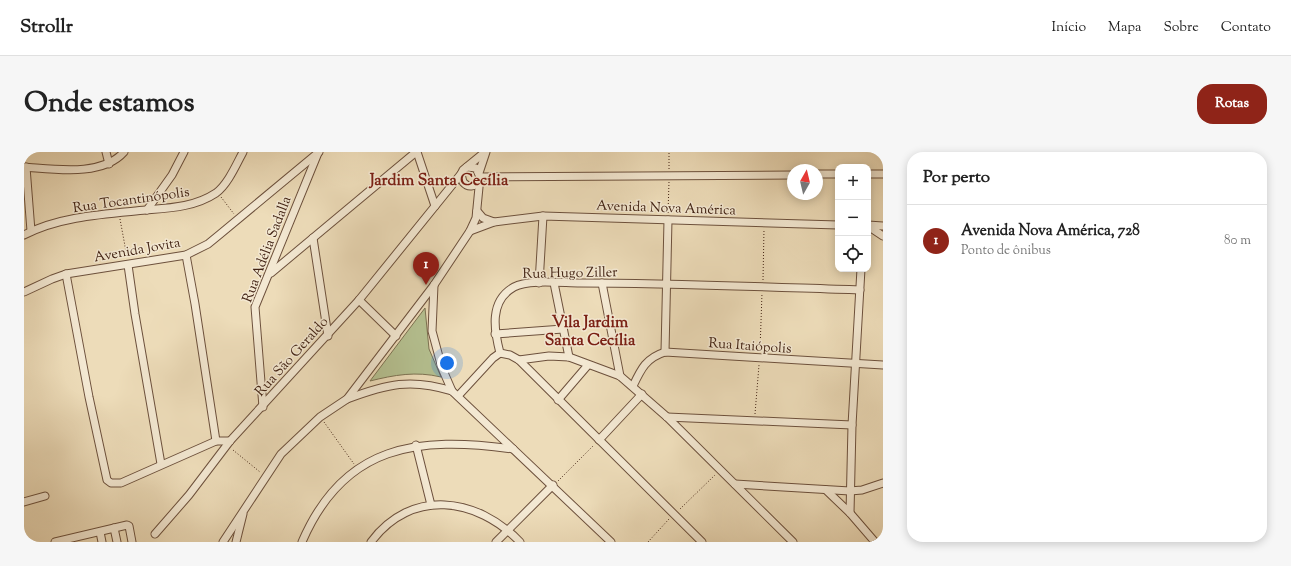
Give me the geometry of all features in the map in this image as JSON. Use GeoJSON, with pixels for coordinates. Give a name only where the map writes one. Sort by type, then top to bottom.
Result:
{"type":"FeatureCollection","features":[{"type":"Feature","properties":{"kind":"street"},"geometry":{"type":"LineString","coordinates":[[106,152],[109,164]]}},
{"type":"Feature","properties":{"kind":"street"},"geometry":{"type":"LineString","coordinates":[[31,231],[25,167],[91,168],[109,164],[124,152]]}},
{"type":"Feature","properties":{"kind":"street"},"geometry":{"type":"LineString","coordinates":[[147,210],[172,175],[184,152]]}},
{"type":"Feature","properties":{"kind":"street","name":"Rua Tocantinópolis"},"geometry":{"type":"LineString","coordinates":[[24,235],[31,231],[70,220],[190,204],[217,192],[229,177],[243,152]]}},
{"type":"Feature","properties":{"kind":"street","name":"Avenida Jovita"},"geometry":{"type":"LineString","coordinates":[[24,292],[66,274],[128,266],[186,255],[208,244],[319,152]]}},
{"type":"Feature","properties":{"kind":"street","name":"Rua Adélia Sadalla"},"geometry":{"type":"LineString","coordinates":[[263,406],[255,307],[319,152]]}},
{"type":"Feature","properties":{"kind":"street"},"geometry":{"type":"LineString","coordinates":[[269,275],[416,152],[435,206]]}},
{"type":"Feature","properties":{"kind":"street"},"geometry":{"type":"LineString","coordinates":[[486,152],[467,167],[461,174],[461,179],[466,185],[483,218],[494,222]]}},
{"type":"Feature","properties":{"kind":"street"},"geometry":{"type":"LineString","coordinates":[[347,399],[434,285],[470,231],[477,207],[480,177],[486,152]]}},
{"type":"Feature","properties":{"kind":"street"},"geometry":{"type":"LineString","coordinates":[[467,167],[476,168],[480,177]]}},
{"type":"Feature","properties":{"kind":"street","name":"Rua São Geraldo"},"geometry":{"type":"LineString","coordinates":[[155,534],[229,443],[328,336],[359,300],[461,174]]}},
{"type":"Feature","properties":{"kind":"street"},"geometry":{"type":"LineString","coordinates":[[480,177],[787,174]]}},
{"type":"Feature","properties":{"kind":"street"},"geometry":{"type":"LineString","coordinates":[[823,174],[835,174]]}},
{"type":"Feature","properties":{"kind":"street"},"geometry":{"type":"LineString","coordinates":[[871,174],[883,174]]}},
{"type":"Feature","properties":{"kind":"street"},"geometry":{"type":"LineString","coordinates":[[466,185],[474,185],[480,177]]}},
{"type":"Feature","properties":{"kind":"street","name":"Rua São Geraldo"},"geometry":{"type":"LineString","coordinates":[[444,195],[466,185]]}},
{"type":"Feature","properties":{"kind":"street"},"geometry":{"type":"LineString","coordinates":[[539,283],[543,216]]}},
{"type":"Feature","properties":{"kind":"street","name":"Avenida Nova América"},"geometry":{"type":"LineString","coordinates":[[470,231],[494,222],[543,216],[835,225]]}},
{"type":"Feature","properties":{"kind":"street"},"geometry":{"type":"LineString","coordinates":[[633,386],[644,364],[655,355],[665,352],[668,220]]}},
{"type":"Feature","properties":{"kind":"street"},"geometry":{"type":"LineString","coordinates":[[871,225],[883,226]]}},
{"type":"Feature","properties":{"kind":"street"},"geometry":{"type":"LineString","coordinates":[[871,227],[883,236]]}},
{"type":"Feature","properties":{"kind":"street"},"geometry":{"type":"LineString","coordinates":[[313,238],[328,336]]}},
{"type":"Feature","properties":{"kind":"street"},"geometry":{"type":"LineString","coordinates":[[186,255],[196,304],[216,441]]}},
{"type":"Feature","properties":{"kind":"street"},"geometry":{"type":"LineString","coordinates":[[128,266],[161,464]]}},
{"type":"Feature","properties":{"kind":"street"},"geometry":{"type":"LineString","coordinates":[[850,513],[852,425],[861,272]]}},
{"type":"Feature","properties":{"kind":"street"},"geometry":{"type":"LineString","coordinates":[[66,274],[90,405],[107,480],[111,483],[121,483],[161,464],[216,441],[229,443]]}},
{"type":"Feature","properties":{"kind":"street"},"geometry":{"type":"LineString","coordinates":[[554,283],[569,357]]}},
{"type":"Feature","properties":{"kind":"street"},"geometry":{"type":"LineString","coordinates":[[602,283],[620,376]]}},
{"type":"Feature","properties":{"kind":"street","name":"Rua Hugo Ziller"},"geometry":{"type":"LineString","coordinates":[[500,353],[495,334],[496,311],[506,293],[520,284],[667,284],[860,290]]}},
{"type":"Feature","properties":{"kind":"street"},"geometry":{"type":"LineString","coordinates":[[434,285],[432,331],[442,368],[455,394],[553,485],[611,542]]}},
{"type":"Feature","properties":{"kind":"street"},"geometry":{"type":"LineString","coordinates":[[426,295],[433,309]]}},
{"type":"Feature","properties":{"kind":"street"},"geometry":{"type":"LineString","coordinates":[[359,300],[396,336]]}},
{"type":"Feature","properties":{"kind":"street"},"geometry":{"type":"LineString","coordinates":[[495,334],[563,329]]}},
{"type":"Feature","properties":{"kind":"street","name":"Rua Itaiópolis"},"geometry":{"type":"LineString","coordinates":[[665,352],[856,365],[883,365]]}},
{"type":"Feature","properties":{"kind":"street"},"geometry":{"type":"LineString","coordinates":[[455,394],[500,353],[510,355],[519,360],[702,542]]}},
{"type":"Feature","properties":{"kind":"street"},"geometry":{"type":"LineString","coordinates":[[519,360],[549,356],[569,357],[620,376],[668,417],[793,542]]}},
{"type":"Feature","properties":{"kind":"street"},"geometry":{"type":"LineString","coordinates":[[558,400],[588,365]]}},
{"type":"Feature","properties":{"kind":"street"},"geometry":{"type":"LineString","coordinates":[[362,379],[367,386],[375,389]]}},
{"type":"Feature","properties":{"kind":"street"},"geometry":{"type":"LineString","coordinates":[[223,542],[282,454],[320,417],[347,399],[375,389],[407,383],[422,384],[455,394]]}},
{"type":"Feature","properties":{"kind":"street"},"geometry":{"type":"LineString","coordinates":[[599,440],[642,394]]}},
{"type":"Feature","properties":{"kind":"street"},"geometry":{"type":"LineString","coordinates":[[668,417],[852,425]]}},
{"type":"Feature","properties":{"kind":"street"},"geometry":{"type":"LineString","coordinates":[[489,446],[499,435]]}},
{"type":"Feature","properties":{"kind":"street"},"geometry":{"type":"LineString","coordinates":[[302,542],[322,504],[358,469],[384,454],[416,446],[444,443],[513,448]]}},
{"type":"Feature","properties":{"kind":"street"},"geometry":{"type":"LineString","coordinates":[[416,446],[431,506]]}},
{"type":"Feature","properties":{"kind":"street"},"geometry":{"type":"LineString","coordinates":[[735,484],[850,491],[862,490],[883,483]]}},
{"type":"Feature","properties":{"kind":"street"},"geometry":{"type":"LineString","coordinates":[[496,542],[553,485]]}},
{"type":"Feature","properties":{"kind":"street"},"geometry":{"type":"LineString","coordinates":[[826,490],[850,513],[875,542]]}},
{"type":"Feature","properties":{"kind":"street"},"geometry":{"type":"LineString","coordinates":[[24,502],[45,496]]}},
{"type":"Feature","properties":{"kind":"street"},"geometry":{"type":"LineString","coordinates":[[371,542],[381,529],[392,520],[407,512],[431,506],[457,506],[472,509],[488,516],[509,530],[520,542]]}},
{"type":"Feature","properties":{"kind":"street"},"geometry":{"type":"LineString","coordinates":[[236,542],[245,508]]}},
{"type":"Feature","properties":{"kind":"street"},"geometry":{"type":"LineString","coordinates":[[55,542],[114,528],[129,526],[132,542]]}},
{"type":"Feature","properties":{"kind":"street"},"geometry":{"type":"LineString","coordinates":[[114,528],[117,542]]}},
{"type":"Feature","properties":{"kind":"street"},"geometry":{"type":"LineString","coordinates":[[100,532],[102,542]]}},
{"type":"Feature","properties":{"kind":"path"},"geometry":{"type":"LineString","coordinates":[[668,220],[669,152]]}},
{"type":"Feature","properties":{"kind":"path"},"geometry":{"type":"LineString","coordinates":[[217,192],[238,218]]}},
{"type":"Feature","properties":{"kind":"path"},"geometry":{"type":"LineString","coordinates":[[120,213],[128,266]]}},
{"type":"Feature","properties":{"kind":"path"},"geometry":{"type":"LineString","coordinates":[[755,420],[760,358],[765,223]]}},
{"type":"Feature","properties":{"kind":"path"},"geometry":{"type":"LineString","coordinates":[[320,417],[358,469]]}},
{"type":"Feature","properties":{"kind":"path"},"geometry":{"type":"LineString","coordinates":[[553,485],[599,440]]}},
{"type":"Feature","properties":{"kind":"path"},"geometry":{"type":"LineString","coordinates":[[229,443],[266,476]]}},
{"type":"Feature","properties":{"kind":"path"},"geometry":{"type":"LineString","coordinates":[[648,542],[720,470]]}},
{"type":"Feature","properties":{"kind":"green space"},"geometry":{"type":"Polygon","coordinates":[[[425,308],[429,349],[441,377],[423,374],[405,374],[370,381],[425,308]]]}},
{"type":"Feature","properties":{"kind":"place","name":"Avenida Nova América, 728"},"geometry":{"type":"Point","coordinates":[426,285]}},
{"type":"Feature","properties":{"kind":"district","name":"Jardim Santa Cecília"},"geometry":{"type":"Point","coordinates":[439,179]}},
{"type":"Feature","properties":{"kind":"district","name":"Vila Jardim Santa Cecília"},"geometry":{"type":"Point","coordinates":[590,330]}}]}
